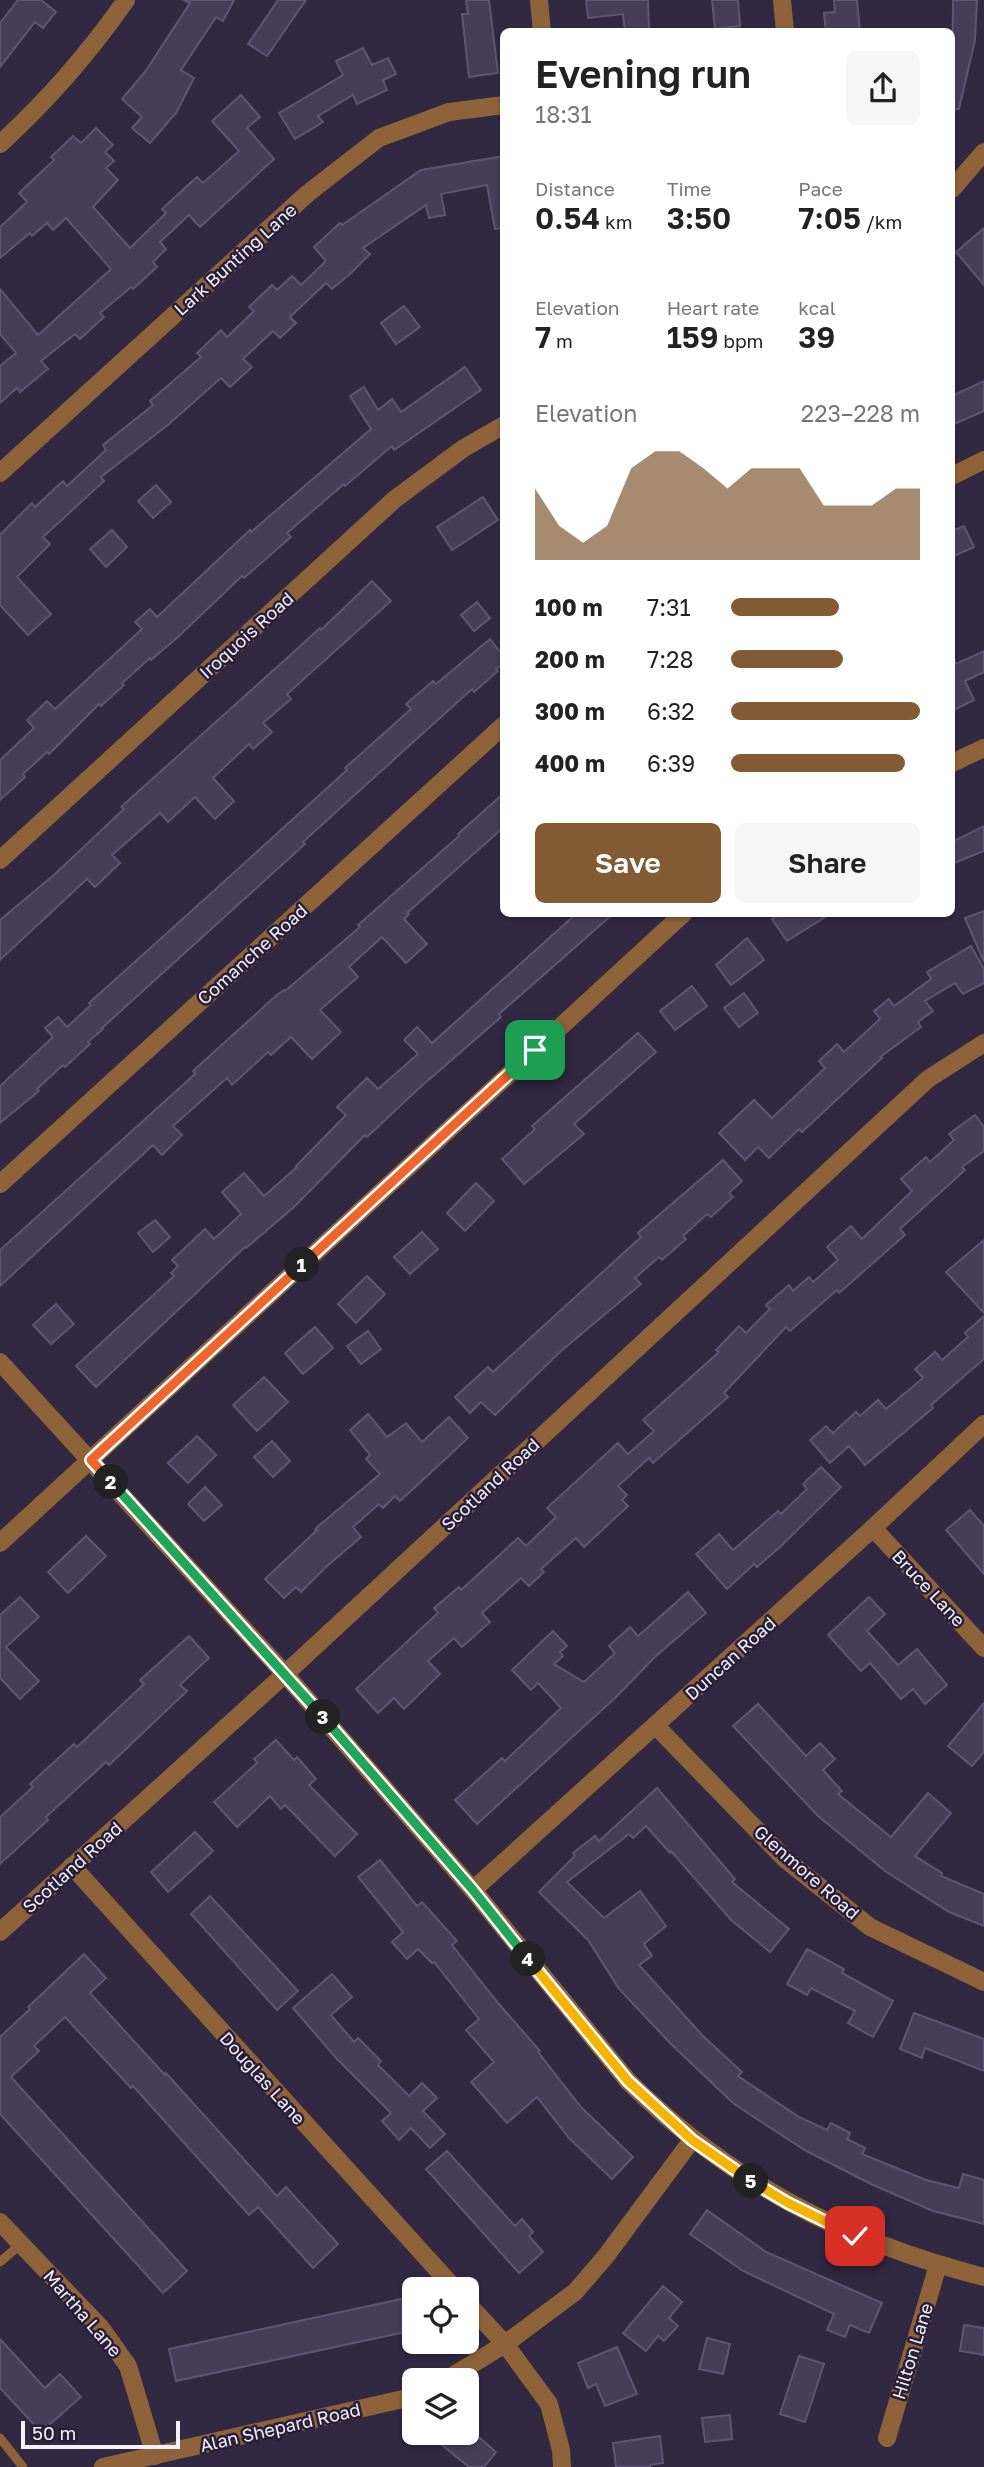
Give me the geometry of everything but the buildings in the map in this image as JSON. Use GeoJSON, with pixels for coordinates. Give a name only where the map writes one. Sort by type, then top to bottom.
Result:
{"type":"FeatureCollection","features":[{"type":"Feature","properties":{"kind":"street"},"geometry":{"type":"LineString","coordinates":[[0,144],[59,86],[94,45],[126,0]]}},
{"type":"Feature","properties":{"kind":"street"},"geometry":{"type":"LineString","coordinates":[[539,0],[542,28]]}},
{"type":"Feature","properties":{"kind":"street"},"geometry":{"type":"LineString","coordinates":[[782,0],[785,28]]}},
{"type":"Feature","properties":{"kind":"street","name":"Lark Bunting Lane"},"geometry":{"type":"LineString","coordinates":[[0,473],[307,194],[379,138],[449,112],[500,106]]}},
{"type":"Feature","properties":{"kind":"street"},"geometry":{"type":"LineString","coordinates":[[955,186],[984,152]]}},
{"type":"Feature","properties":{"kind":"street","name":"Iroquois Road"},"geometry":{"type":"LineString","coordinates":[[0,860],[395,499],[464,449],[500,427]]}},
{"type":"Feature","properties":{"kind":"street"},"geometry":{"type":"LineString","coordinates":[[955,474],[984,460]]}},
{"type":"Feature","properties":{"kind":"street","name":"Comanche Road"},"geometry":{"type":"LineString","coordinates":[[0,1184],[500,729]]}},
{"type":"Feature","properties":{"kind":"street"},"geometry":{"type":"LineString","coordinates":[[955,762],[984,748]]}},
{"type":"Feature","properties":{"kind":"street"},"geometry":{"type":"LineString","coordinates":[[0,1543],[680,917]]}},
{"type":"Feature","properties":{"kind":"street","name":"Scotland Road"},"geometry":{"type":"LineString","coordinates":[[0,1932],[285,1674],[928,1079],[984,1043]]}},
{"type":"Feature","properties":{"kind":"street"},"geometry":{"type":"LineString","coordinates":[[0,1362],[285,1674],[473,1890],[628,2081],[692,2140],[738,2173],[788,2203],[855,2236],[938,2265],[984,2277]]}},
{"type":"Feature","properties":{"kind":"street","name":"Duncan Road"},"geometry":{"type":"LineString","coordinates":[[473,1890],[873,1528],[984,1423]]}},
{"type":"Feature","properties":{"kind":"street","name":"Bruce Lane"},"geometry":{"type":"LineString","coordinates":[[873,1528],[984,1648]]}},
{"type":"Feature","properties":{"kind":"street","name":"Glenmore Road"},"geometry":{"type":"LineString","coordinates":[[656,1726],[785,1859],[870,1927],[984,1982]]}},
{"type":"Feature","properties":{"kind":"street","name":"Douglas Lane"},"geometry":{"type":"LineString","coordinates":[[72,1866],[444,2277]]}},
{"type":"Feature","properties":{"kind":"street"},"geometry":{"type":"LineString","coordinates":[[466,2368],[505,2344],[575,2292],[606,2256],[692,2140]]}},
{"type":"Feature","properties":{"kind":"street","name":"Martha Lane"},"geometry":{"type":"LineString","coordinates":[[0,2222],[101,2328],[128,2366],[155,2456]]}},
{"type":"Feature","properties":{"kind":"street","name":"Hilton Lane"},"geometry":{"type":"LineString","coordinates":[[887,2438],[938,2265]]}},
{"type":"Feature","properties":{"kind":"street"},"geometry":{"type":"LineString","coordinates":[[479,2316],[505,2344],[549,2404],[561,2450],[562,2467]]}},
{"type":"Feature","properties":{"kind":"street","name":"Alan Shepard Road"},"geometry":{"type":"LineString","coordinates":[[103,2467],[402,2399]]}},
{"type":"Feature","properties":{"kind":"lane"},"geometry":{"type":"LineString","coordinates":[[0,2262],[21,2244]]}},
{"type":"Feature","properties":{"kind":"lane"},"geometry":{"type":"LineString","coordinates":[[0,2438],[23,2467]]}},
{"type":"Feature","properties":{"kind":"route"},"geometry":{"type":"LineString","coordinates":[[535,1050],[91,1460],[285,1674],[473,1890],[628,2081],[692,2140],[738,2173],[788,2203],[855,2236]]}}]}
